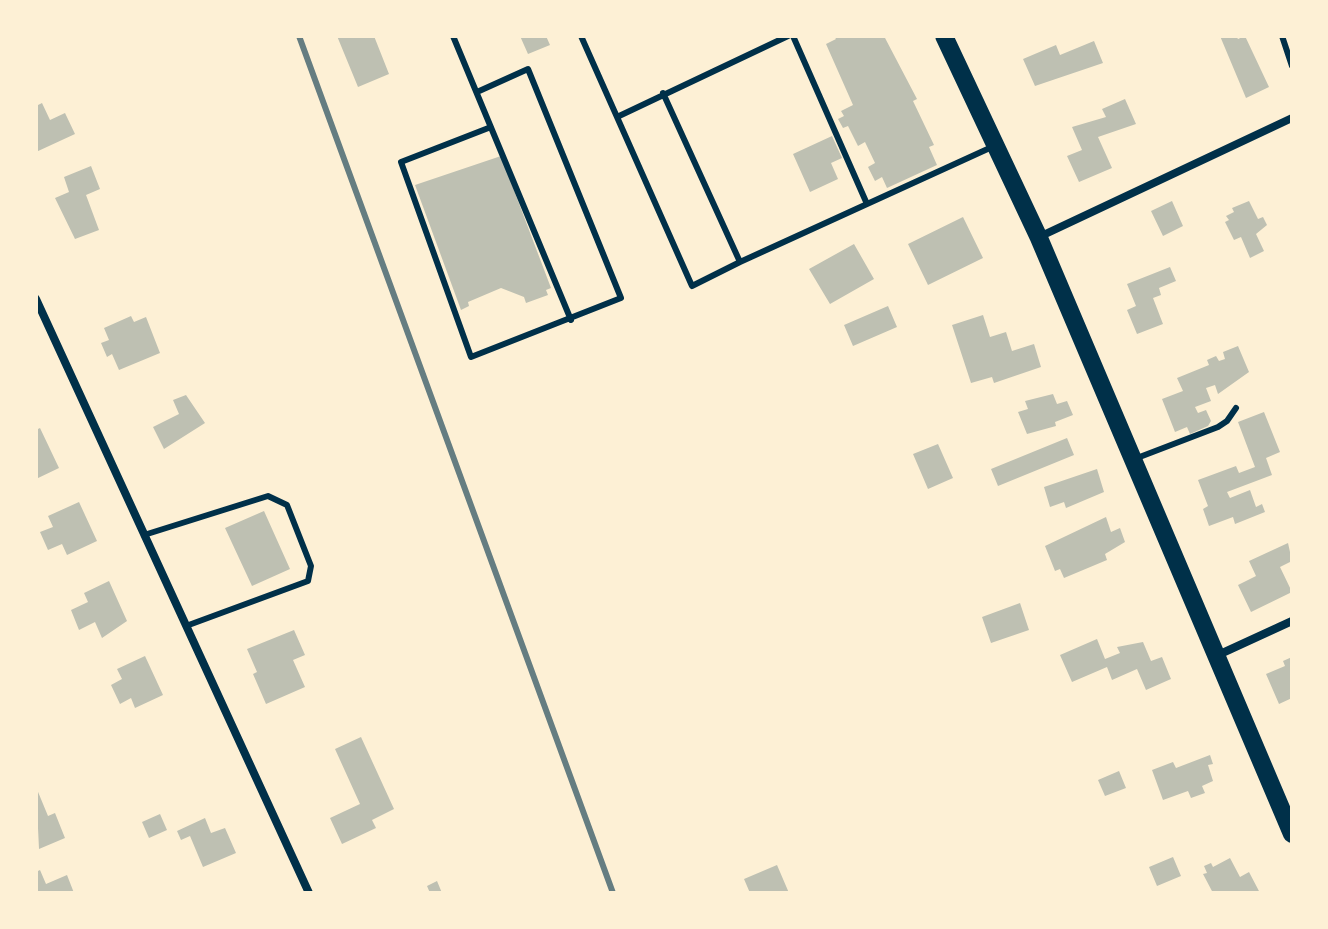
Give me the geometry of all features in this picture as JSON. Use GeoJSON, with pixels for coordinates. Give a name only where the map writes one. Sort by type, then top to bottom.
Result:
{"type":"FeatureCollection","features":[{"type":"Feature","properties":{"kind":"main road"},"geometry":{"type":"LineString","coordinates":[[944,36],[1039,238],[1292,834]]}},
{"type":"Feature","properties":{"kind":"street"},"geometry":{"type":"LineString","coordinates":[[1039,238],[1292,118]]}},
{"type":"Feature","properties":{"kind":"street"},"geometry":{"type":"LineString","coordinates":[[36,299],[309,893]]}},
{"type":"Feature","properties":{"kind":"street"},"geometry":{"type":"LineString","coordinates":[[1218,655],[1292,621]]}},
{"type":"Feature","properties":{"kind":"lane"},"geometry":{"type":"LineString","coordinates":[[453,36],[571,320]]}},
{"type":"Feature","properties":{"kind":"lane"},"geometry":{"type":"LineString","coordinates":[[581,36],[692,286],[995,145]]}},
{"type":"Feature","properties":{"kind":"lane"},"geometry":{"type":"LineString","coordinates":[[617,117],[790,36],[867,204]]}},
{"type":"Feature","properties":{"kind":"lane"},"geometry":{"type":"LineString","coordinates":[[1282,36],[1292,66]]}},
{"type":"Feature","properties":{"kind":"lane"},"geometry":{"type":"LineString","coordinates":[[477,92],[528,69],[621,298],[471,357],[401,162],[491,127]]}},
{"type":"Feature","properties":{"kind":"lane"},"geometry":{"type":"LineString","coordinates":[[663,93],[740,262]]}},
{"type":"Feature","properties":{"kind":"lane"},"geometry":{"type":"LineString","coordinates":[[1134,459],[1218,427],[1227,421],[1236,408]]}},
{"type":"Feature","properties":{"kind":"lane"},"geometry":{"type":"LineString","coordinates":[[144,535],[268,496],[287,505],[311,566],[308,581],[186,626]]}},
{"type":"Feature","properties":{"kind":"building"},"geometry":{"type":"Polygon","coordinates":[[[337,36],[374,36],[389,74],[358,87],[337,36]]]}},
{"type":"Feature","properties":{"kind":"building"},"geometry":{"type":"Polygon","coordinates":[[[520,36],[546,36],[550,45],[528,54],[520,36]]]}},
{"type":"Feature","properties":{"kind":"building"},"geometry":{"type":"Polygon","coordinates":[[[834,36],[884,36],[917,99],[913,101],[934,145],[929,147],[937,165],[887,188],[882,177],[875,181],[868,167],[875,163],[865,142],[858,146],[848,126],[843,128],[838,119],[844,116],[841,111],[853,105],[826,44],[836,39],[834,36]]]}},
{"type":"Feature","properties":{"kind":"building"},"geometry":{"type":"Polygon","coordinates":[[[1220,36],[1236,36],[1238,39],[1245,36],[1269,87],[1246,98],[1220,36]]]}},
{"type":"Feature","properties":{"kind":"building"},"geometry":{"type":"Polygon","coordinates":[[[1094,41],[1103,63],[1035,86],[1023,59],[1056,45],[1060,55],[1094,41]]]}},
{"type":"Feature","properties":{"kind":"building"},"geometry":{"type":"Polygon","coordinates":[[[1125,99],[1136,124],[1098,137],[1112,168],[1079,182],[1067,156],[1082,150],[1072,127],[1106,117],[1102,109],[1125,99]]]}},
{"type":"Feature","properties":{"kind":"building"},"geometry":{"type":"Polygon","coordinates":[[[42,103],[50,120],[65,113],[75,134],[36,152],[36,106],[42,103]]]}},
{"type":"Feature","properties":{"kind":"building"},"geometry":{"type":"Polygon","coordinates":[[[832,136],[842,158],[831,163],[838,179],[810,192],[793,154],[832,136]]]}},
{"type":"Feature","properties":{"kind":"building"},"geometry":{"type":"Polygon","coordinates":[[[501,156],[551,288],[546,290],[548,295],[526,303],[524,297],[501,288],[468,302],[469,306],[461,310],[415,185],[501,156]]]}},
{"type":"Feature","properties":{"kind":"building"},"geometry":{"type":"Polygon","coordinates":[[[91,166],[100,189],[86,195],[99,230],[75,239],[55,198],[69,192],[64,177],[91,166]]]}},
{"type":"Feature","properties":{"kind":"building"},"geometry":{"type":"Polygon","coordinates":[[[1172,201],[1183,226],[1163,236],[1151,211],[1172,201]]]}},
{"type":"Feature","properties":{"kind":"building"},"geometry":{"type":"Polygon","coordinates":[[[1249,201],[1258,219],[1263,217],[1267,225],[1256,234],[1264,251],[1250,258],[1241,237],[1234,240],[1225,222],[1229,220],[1226,216],[1234,212],[1232,208],[1249,201]]]}},
{"type":"Feature","properties":{"kind":"building"},"geometry":{"type":"Polygon","coordinates":[[[963,217],[983,258],[928,285],[908,244],[963,217]]]}},
{"type":"Feature","properties":{"kind":"building"},"geometry":{"type":"Polygon","coordinates":[[[854,244],[874,279],[830,304],[809,269],[854,244]]]}},
{"type":"Feature","properties":{"kind":"building"},"geometry":{"type":"Polygon","coordinates":[[[1170,267],[1176,281],[1159,288],[1161,295],[1153,298],[1163,324],[1137,334],[1127,310],[1136,306],[1127,284],[1170,267]]]}},
{"type":"Feature","properties":{"kind":"building"},"geometry":{"type":"Polygon","coordinates":[[[888,306],[897,327],[853,346],[844,325],[888,306]]]}},
{"type":"Feature","properties":{"kind":"building"},"geometry":{"type":"Polygon","coordinates":[[[983,315],[990,337],[1006,332],[1012,351],[1034,344],[1041,367],[994,383],[992,377],[971,383],[952,325],[983,315]]]}},
{"type":"Feature","properties":{"kind":"building"},"geometry":{"type":"Polygon","coordinates":[[[131,316],[134,322],[146,317],[160,353],[119,370],[112,354],[107,357],[101,343],[109,340],[104,328],[131,316]]]}},
{"type":"Feature","properties":{"kind":"building"},"geometry":{"type":"Polygon","coordinates":[[[1238,346],[1249,372],[1218,394],[1215,385],[1206,388],[1211,401],[1195,407],[1198,413],[1206,410],[1211,421],[1208,426],[1190,434],[1187,427],[1175,432],[1162,399],[1183,391],[1177,378],[1209,365],[1207,360],[1216,356],[1219,361],[1225,359],[1223,352],[1238,346]]]}},
{"type":"Feature","properties":{"kind":"building"},"geometry":{"type":"Polygon","coordinates":[[[1053,394],[1057,404],[1067,401],[1073,415],[1055,422],[1056,426],[1027,434],[1018,412],[1028,409],[1025,401],[1053,394]]]}},
{"type":"Feature","properties":{"kind":"building"},"geometry":{"type":"Polygon","coordinates":[[[186,395],[205,423],[164,449],[153,427],[179,414],[173,400],[186,395]]]}},
{"type":"Feature","properties":{"kind":"building"},"geometry":{"type":"Polygon","coordinates":[[[1264,412],[1280,452],[1266,458],[1272,475],[1227,492],[1230,498],[1250,490],[1256,507],[1262,504],[1265,512],[1235,524],[1233,517],[1209,526],[1203,509],[1208,506],[1198,480],[1236,466],[1239,473],[1255,467],[1238,422],[1264,412]]]}},
{"type":"Feature","properties":{"kind":"building"},"geometry":{"type":"Polygon","coordinates":[[[40,428],[59,468],[36,479],[36,430],[40,428]]]}},
{"type":"Feature","properties":{"kind":"building"},"geometry":{"type":"Polygon","coordinates":[[[1067,438],[1074,455],[998,486],[991,469],[1067,438]]]}},
{"type":"Feature","properties":{"kind":"building"},"geometry":{"type":"Polygon","coordinates":[[[938,444],[953,478],[928,489],[913,454],[938,444]]]}},
{"type":"Feature","properties":{"kind":"building"},"geometry":{"type":"Polygon","coordinates":[[[1097,469],[1104,492],[1066,508],[1064,502],[1050,507],[1044,487],[1097,469]]]}},
{"type":"Feature","properties":{"kind":"building"},"geometry":{"type":"Polygon","coordinates":[[[79,502],[97,541],[67,555],[62,544],[48,550],[40,532],[53,527],[48,516],[79,502]]]}},
{"type":"Feature","properties":{"kind":"building"},"geometry":{"type":"Polygon","coordinates":[[[264,511],[290,569],[252,586],[225,528],[264,511]]]}},
{"type":"Feature","properties":{"kind":"building"},"geometry":{"type":"Polygon","coordinates":[[[1106,517],[1111,532],[1120,528],[1125,542],[1105,554],[1107,560],[1064,578],[1060,569],[1055,571],[1045,546],[1106,517]]]}},
{"type":"Feature","properties":{"kind":"building"},"geometry":{"type":"Polygon","coordinates":[[[1288,543],[1292,561],[1280,567],[1292,592],[1251,612],[1238,585],[1256,576],[1249,561],[1288,543]]]}},
{"type":"Feature","properties":{"kind":"building"},"geometry":{"type":"Polygon","coordinates":[[[109,581],[127,621],[102,638],[95,622],[79,630],[71,610],[88,602],[84,593],[109,581]]]}},
{"type":"Feature","properties":{"kind":"building"},"geometry":{"type":"Polygon","coordinates":[[[1020,603],[1029,630],[991,643],[982,617],[1020,603]]]}},
{"type":"Feature","properties":{"kind":"building"},"geometry":{"type":"Polygon","coordinates":[[[294,630],[305,655],[293,660],[305,687],[266,704],[253,674],[257,672],[247,649],[294,630]]]}},
{"type":"Feature","properties":{"kind":"building"},"geometry":{"type":"Polygon","coordinates":[[[1097,639],[1105,659],[1120,653],[1117,647],[1143,642],[1151,661],[1162,657],[1171,679],[1146,690],[1137,669],[1112,680],[1107,667],[1072,682],[1060,655],[1097,639]]]}},
{"type":"Feature","properties":{"kind":"building"},"geometry":{"type":"Polygon","coordinates":[[[145,656],[163,695],[135,708],[131,698],[120,704],[111,685],[122,679],[117,669],[145,656]]]}},
{"type":"Feature","properties":{"kind":"building"},"geometry":{"type":"Polygon","coordinates":[[[1292,657],[1292,698],[1279,704],[1266,674],[1285,666],[1283,661],[1292,657]]]}},
{"type":"Feature","properties":{"kind":"building"},"geometry":{"type":"Polygon","coordinates":[[[361,737],[394,809],[372,820],[376,828],[342,844],[330,818],[360,804],[335,749],[361,737]]]}},
{"type":"Feature","properties":{"kind":"building"},"geometry":{"type":"Polygon","coordinates":[[[1210,755],[1213,764],[1208,765],[1213,781],[1202,786],[1205,793],[1191,798],[1188,791],[1163,800],[1152,770],[1173,762],[1176,768],[1210,755]]]}},
{"type":"Feature","properties":{"kind":"building"},"geometry":{"type":"Polygon","coordinates":[[[1119,771],[1126,788],[1105,796],[1098,780],[1119,771]]]}},
{"type":"Feature","properties":{"kind":"building"},"geometry":{"type":"Polygon","coordinates":[[[36,787],[48,816],[55,813],[65,838],[39,849],[36,787]]]}},
{"type":"Feature","properties":{"kind":"building"},"geometry":{"type":"Polygon","coordinates":[[[160,814],[167,830],[149,838],[142,822],[160,814]]]}},
{"type":"Feature","properties":{"kind":"building"},"geometry":{"type":"Polygon","coordinates":[[[205,818],[211,833],[225,828],[236,853],[203,867],[190,836],[181,840],[177,831],[205,818]]]}},
{"type":"Feature","properties":{"kind":"building"},"geometry":{"type":"Polygon","coordinates":[[[1173,857],[1181,876],[1157,886],[1149,867],[1173,857]]]}},
{"type":"Feature","properties":{"kind":"building"},"geometry":{"type":"Polygon","coordinates":[[[1230,858],[1240,877],[1249,872],[1260,893],[1213,893],[1203,874],[1207,873],[1204,866],[1211,863],[1213,867],[1230,858]]]}},
{"type":"Feature","properties":{"kind":"building"},"geometry":{"type":"Polygon","coordinates":[[[777,865],[789,893],[750,893],[744,879],[777,865]]]}},
{"type":"Feature","properties":{"kind":"building"},"geometry":{"type":"Polygon","coordinates":[[[40,870],[46,884],[67,875],[74,893],[36,893],[36,872],[40,870]]]}},
{"type":"Feature","properties":{"kind":"building"},"geometry":{"type":"Polygon","coordinates":[[[437,881],[442,893],[430,893],[427,886],[437,881]]]}},
{"type":"Feature","properties":{"kind":"railway"},"geometry":{"type":"LineString","coordinates":[[299,36],[613,893]]}}]}
